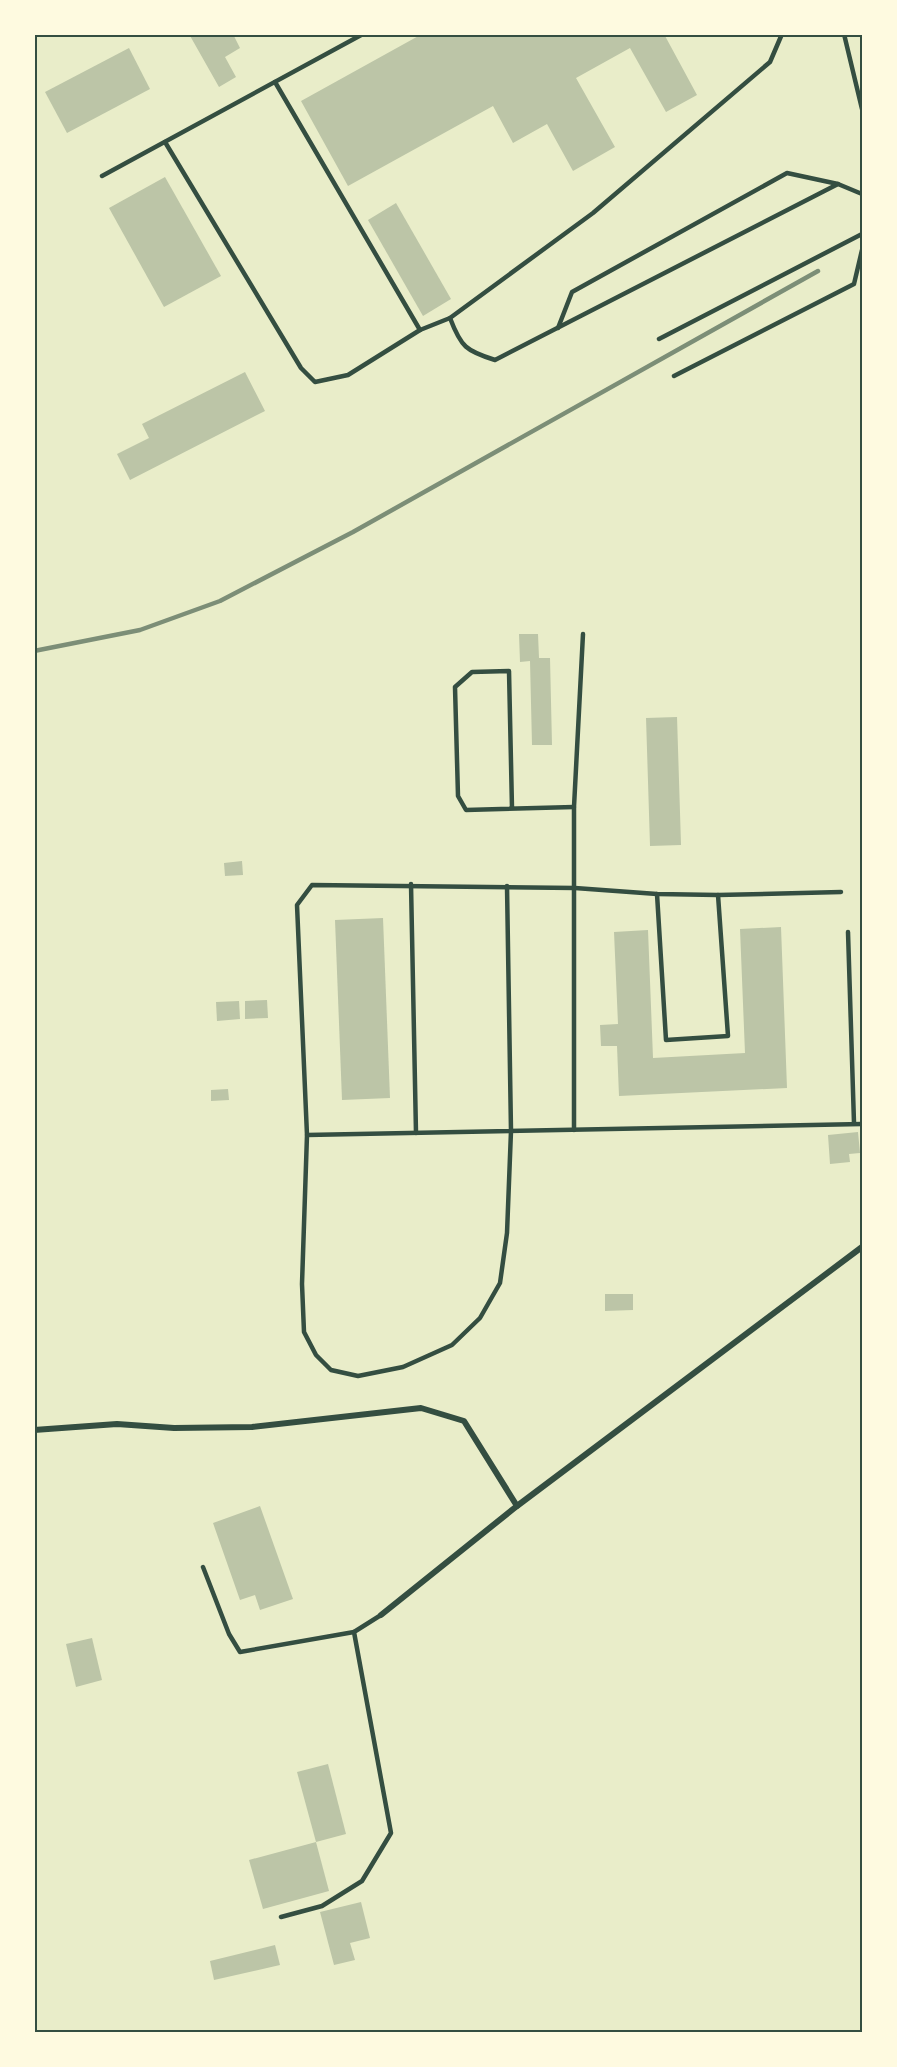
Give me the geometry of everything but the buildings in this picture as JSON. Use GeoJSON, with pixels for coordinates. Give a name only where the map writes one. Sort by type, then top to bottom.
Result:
{"type":"FeatureCollection","features":[{"type":"Feature","properties":{"kind":"street"},"geometry":{"type":"LineString","coordinates":[[381,1615],[517,1506],[862,1247]]}},
{"type":"Feature","properties":{"kind":"street"},"geometry":{"type":"LineString","coordinates":[[34,1430],[117,1424],[174,1428],[252,1427],[421,1408],[464,1420],[517,1506]]}},
{"type":"Feature","properties":{"kind":"lane"},"geometry":{"type":"LineString","coordinates":[[102,176],[363,34]]}},
{"type":"Feature","properties":{"kind":"lane"},"geometry":{"type":"LineString","coordinates":[[165,142],[301,368],[315,382],[348,375],[420,330],[450,318],[611,198],[770,62],[782,34]]}},
{"type":"Feature","properties":{"kind":"lane"},"geometry":{"type":"LineString","coordinates":[[844,34],[862,109]]}},
{"type":"Feature","properties":{"kind":"lane"},"geometry":{"type":"LineString","coordinates":[[275,82],[420,330]]}},
{"type":"Feature","properties":{"kind":"lane"},"geometry":{"type":"LineString","coordinates":[[558,328],[572,292],[787,173],[838,184],[862,194]]}},
{"type":"Feature","properties":{"kind":"lane"},"geometry":{"type":"LineString","coordinates":[[450,318],[458,338],[469,352],[495,360],[838,184]]}},
{"type":"Feature","properties":{"kind":"lane"},"geometry":{"type":"LineString","coordinates":[[659,339],[862,234]]}},
{"type":"Feature","properties":{"kind":"lane"},"geometry":{"type":"LineString","coordinates":[[674,376],[854,284],[862,250]]}},
{"type":"Feature","properties":{"kind":"lane"},"geometry":{"type":"LineString","coordinates":[[574,1130],[574,807],[583,634]]}},
{"type":"Feature","properties":{"kind":"lane"},"geometry":{"type":"LineString","coordinates":[[512,808],[509,671],[472,672],[456,687],[458,796],[466,810],[574,807]]}},
{"type":"Feature","properties":{"kind":"lane"},"geometry":{"type":"LineString","coordinates":[[411,884],[416,1133]]}},
{"type":"Feature","properties":{"kind":"lane"},"geometry":{"type":"LineString","coordinates":[[507,886],[511,1131],[507,1233],[500,1283],[480,1318],[452,1345],[403,1367],[358,1376],[331,1370],[316,1355],[304,1332],[303,1274],[308,1135],[297,905],[312,885],[507,886],[718,895],[841,892]]}},
{"type":"Feature","properties":{"kind":"lane"},"geometry":{"type":"LineString","coordinates":[[657,894],[666,1040],[728,1036],[718,895]]}},
{"type":"Feature","properties":{"kind":"lane"},"geometry":{"type":"LineString","coordinates":[[848,932],[854,1124]]}},
{"type":"Feature","properties":{"kind":"lane"},"geometry":{"type":"LineString","coordinates":[[308,1135],[862,1124]]}},
{"type":"Feature","properties":{"kind":"lane"},"geometry":{"type":"LineString","coordinates":[[204,1567],[230,1634],[240,1652],[354,1632],[381,1615]]}},
{"type":"Feature","properties":{"kind":"lane"},"geometry":{"type":"LineString","coordinates":[[281,1917],[322,1906],[362,1881],[391,1833],[354,1632]]}},
{"type":"Feature","properties":{"kind":"railway"},"geometry":{"type":"LineString","coordinates":[[34,651],[140,630],[220,601],[353,532],[818,271]]}}]}
